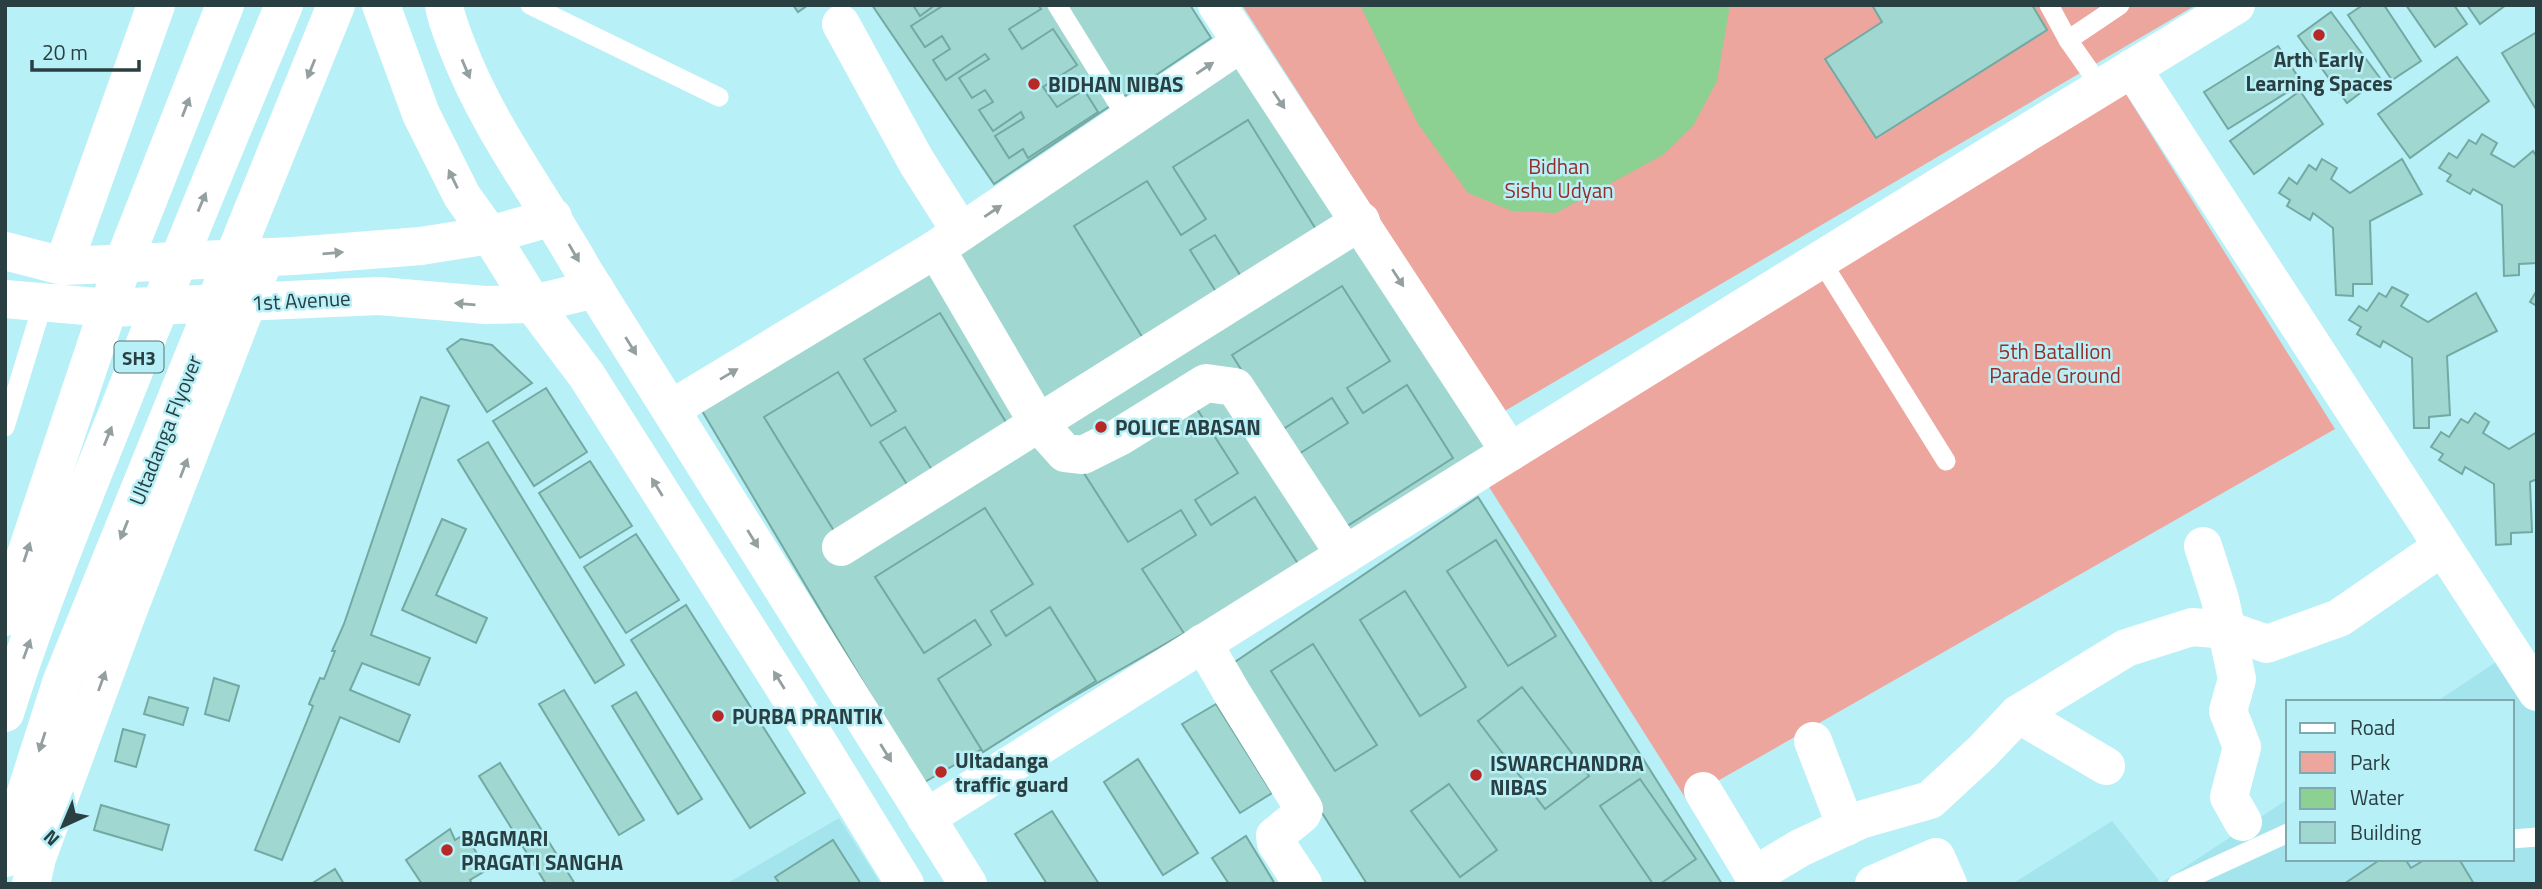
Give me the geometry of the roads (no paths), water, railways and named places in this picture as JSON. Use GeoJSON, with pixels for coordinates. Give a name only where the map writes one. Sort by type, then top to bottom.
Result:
{"type":"FeatureCollection","features":[{"type":"Feature","properties":{"kind":"street"},"geometry":{"type":"LineString","coordinates":[[63,265],[156,5]]}},
{"type":"Feature","properties":{"kind":"street"},"geometry":{"type":"LineString","coordinates":[[5,617],[124,261],[225,5]]}},
{"type":"Feature","properties":{"kind":"street","name":"SH3"},"geometry":{"type":"LineString","coordinates":[[5,713],[99,459],[187,237],[284,5]]}},
{"type":"Feature","properties":{"kind":"street","name":"Ultadanga Flyover"},"geometry":{"type":"LineString","coordinates":[[5,858],[61,683],[336,5]]}},
{"type":"Feature","properties":{"kind":"street"},"geometry":{"type":"LineString","coordinates":[[381,5],[421,114],[462,196],[533,304],[587,376],[905,884]]}},
{"type":"Feature","properties":{"kind":"street"},"geometry":{"type":"LineString","coordinates":[[444,5],[468,75],[515,162],[553,217],[595,289],[968,884]]}},
{"type":"Feature","properties":{"kind":"street"},"geometry":{"type":"LineString","coordinates":[[1217,5],[1510,452]]}},
{"type":"Feature","properties":{"kind":"street"},"geometry":{"type":"LineString","coordinates":[[926,818],[1820,259],[2236,5]]}},
{"type":"Feature","properties":{"kind":"street"},"geometry":{"type":"LineString","coordinates":[[841,24],[916,161],[949,240],[1038,423],[1065,453],[1083,455],[1119,437],[1206,383],[1235,387],[1345,555]]}},
{"type":"Feature","properties":{"kind":"street"},"geometry":{"type":"LineString","coordinates":[[671,409],[949,240],[1241,43]]}},
{"type":"Feature","properties":{"kind":"street"},"geometry":{"type":"LineString","coordinates":[[2116,78],[2442,547],[2537,692]]}},
{"type":"Feature","properties":{"kind":"street"},"geometry":{"type":"LineString","coordinates":[[5,251],[63,265],[265,257],[421,246],[490,235],[553,217]]}},
{"type":"Feature","properties":{"kind":"street"},"geometry":{"type":"LineString","coordinates":[[842,547],[1361,221]]}},
{"type":"Feature","properties":{"kind":"street"},"geometry":{"type":"LineString","coordinates":[[31,884],[37,858],[127,614],[265,257]]}},
{"type":"Feature","properties":{"kind":"street","name":"1st Avenue"},"geometry":{"type":"LineString","coordinates":[[5,299],[109,308],[379,296],[485,306],[533,304],[595,289]]}},
{"type":"Feature","properties":{"kind":"street"},"geometry":{"type":"LineString","coordinates":[[2203,546],[2227,630],[2237,679],[2228,711],[2242,747],[2229,797],[2243,822]]}},
{"type":"Feature","properties":{"kind":"street"},"geometry":{"type":"LineString","coordinates":[[1703,791],[1757,879],[1800,848],[1860,820],[1930,800],[2018,714],[2126,648],[2192,627],[2227,630],[2267,644],[2339,618],[2442,547]]}},
{"type":"Feature","properties":{"kind":"street"},"geometry":{"type":"LineString","coordinates":[[1203,643],[1304,809],[1302,814],[1275,836],[1276,843],[1303,884]]}},
{"type":"Feature","properties":{"kind":"street"},"geometry":{"type":"LineString","coordinates":[[2018,714],[2106,766]]}},
{"type":"Feature","properties":{"kind":"street"},"geometry":{"type":"LineString","coordinates":[[1814,741],[1846,827]]}},
{"type":"Feature","properties":{"kind":"street"},"geometry":{"type":"LineString","coordinates":[[1874,884],[1936,857],[1948,884]]}},
{"type":"Feature","properties":{"kind":"lane"},"geometry":{"type":"LineString","coordinates":[[530,5],[719,97]]}},
{"type":"Feature","properties":{"kind":"lane"},"geometry":{"type":"LineString","coordinates":[[1057,5],[1128,120]]}},
{"type":"Feature","properties":{"kind":"lane"},"geometry":{"type":"LineString","coordinates":[[2049,5],[2068,40],[2116,78]]}},
{"type":"Feature","properties":{"kind":"lane"},"geometry":{"type":"LineString","coordinates":[[2068,40],[2120,5]]}},
{"type":"Feature","properties":{"kind":"lane"},"geometry":{"type":"LineString","coordinates":[[1820,259],[1946,461]]}},
{"type":"Feature","properties":{"kind":"lane"},"geometry":{"type":"LineString","coordinates":[[5,427],[43,303]]}},
{"type":"Feature","properties":{"kind":"lane"},"geometry":{"type":"LineString","coordinates":[[2177,884],[2286,834]]}},
{"type":"Feature","properties":{"kind":"lane"},"geometry":{"type":"LineString","coordinates":[[2514,839],[2537,837]]}},
{"type":"Feature","properties":{"kind":"water"},"geometry":{"type":"Polygon","coordinates":[[[1360,5],[1730,5],[1717,81],[1693,126],[1663,155],[1556,213],[1512,211],[1468,193],[1418,124],[1360,5]]]}},
{"type":"Feature","properties":{"kind":"place","name":"Arth Early Learning Spaces"},"geometry":{"type":"Point","coordinates":[2319,35]}},
{"type":"Feature","properties":{"kind":"place","name":"BIDHAN NIBAS"},"geometry":{"type":"Point","coordinates":[1034,84]}},
{"type":"Feature","properties":{"kind":"place","name":"POLICE ABASAN"},"geometry":{"type":"Point","coordinates":[1101,427]}},
{"type":"Feature","properties":{"kind":"place","name":"PURBA PRANTIK"},"geometry":{"type":"Point","coordinates":[718,716]}},
{"type":"Feature","properties":{"kind":"place","name":"Ultadanga traffic guard"},"geometry":{"type":"Point","coordinates":[941,772]}},
{"type":"Feature","properties":{"kind":"place","name":"ISWARCHANDRA NIBAS"},"geometry":{"type":"Point","coordinates":[1476,775]}},
{"type":"Feature","properties":{"kind":"place","name":"BAGMARI PRAGATI SANGHA"},"geometry":{"type":"Point","coordinates":[447,850]}},
{"type":"Feature","properties":{"kind":"park label","name":"Bidhan Sishu Udyan"},"geometry":{"type":"Point","coordinates":[1559,178]}},
{"type":"Feature","properties":{"kind":"park label","name":"5th Batallion Parade Ground"},"geometry":{"type":"Point","coordinates":[2055,363]}}]}
